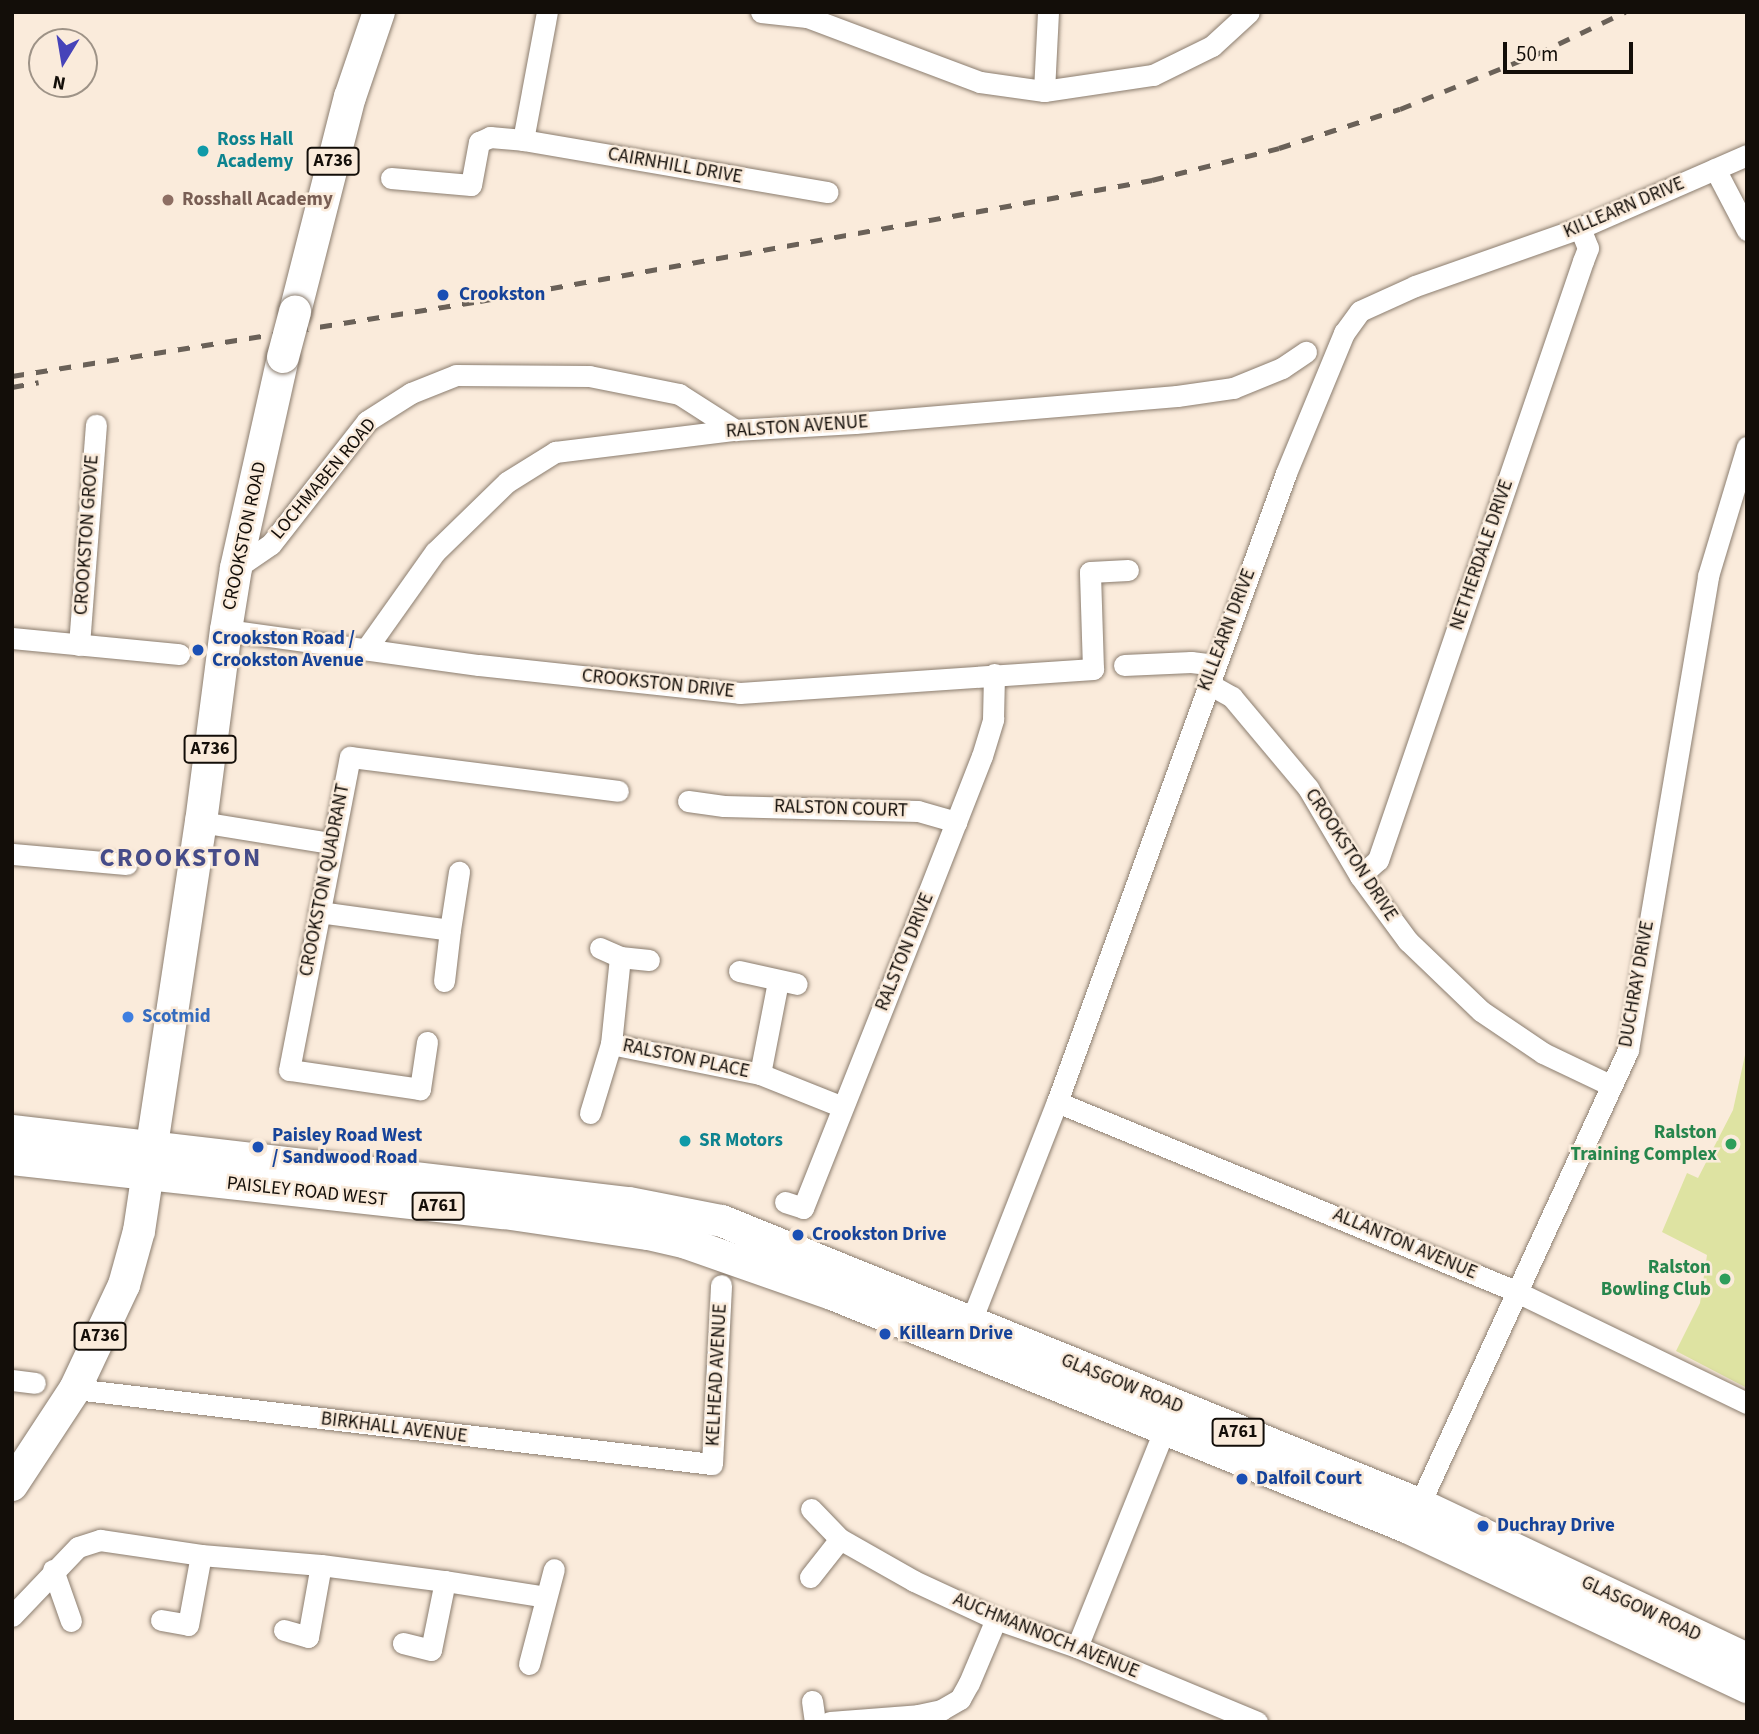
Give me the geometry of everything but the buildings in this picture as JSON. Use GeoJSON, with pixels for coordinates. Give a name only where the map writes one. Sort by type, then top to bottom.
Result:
{"type":"FeatureCollection","features":[{"type":"Feature","properties":{"kind":"main road","name":"CROOKSTON ROAD"},"geometry":{"type":"LineString","coordinates":[[151,1160],[236,568],[284,357],[350,97],[379,12]]}},
{"type":"Feature","properties":{"kind":"main road","name":"PAISLEY ROAD WEST"},"geometry":{"type":"LineString","coordinates":[[12,1131],[151,1160],[595,1212],[664,1208],[722,1222]]}},
{"type":"Feature","properties":{"kind":"main road","name":"PAISLEY ROAD WEST"},"geometry":{"type":"LineString","coordinates":[[12,1159],[151,1160]]}},
{"type":"Feature","properties":{"kind":"main road","name":"A736"},"geometry":{"type":"LineString","coordinates":[[13,1484],[75,1389],[124,1285],[139,1231],[151,1160]]}},
{"type":"Feature","properties":{"kind":"main road","name":"PAISLEY ROAD WEST"},"geometry":{"type":"LineString","coordinates":[[595,1212],[723,1270]]}},
{"type":"Feature","properties":{"kind":"main road","name":"GLASGOW ROAD"},"geometry":{"type":"LineString","coordinates":[[722,1222],[967,1334],[1414,1516],[1747,1659]]}},
{"type":"Feature","properties":{"kind":"main road","name":"GLASGOW ROAD"},"geometry":{"type":"LineString","coordinates":[[723,1270],[782,1274],[967,1334]]}},
{"type":"Feature","properties":{"kind":"main road","name":"GLASGOW ROAD"},"geometry":{"type":"LineString","coordinates":[[1414,1516],[1747,1687]]}},
{"type":"Feature","properties":{"kind":"street"},"geometry":{"type":"LineString","coordinates":[[523,140],[547,12]]}},
{"type":"Feature","properties":{"kind":"street"},"geometry":{"type":"LineString","coordinates":[[761,12],[807,17],[980,82],[1044,91],[1153,75],[1212,46],[1249,12]]}},
{"type":"Feature","properties":{"kind":"street"},"geometry":{"type":"LineString","coordinates":[[1044,91],[1048,12]]}},
{"type":"Feature","properties":{"kind":"street","name":"CAIRNHILL DRIVE"},"geometry":{"type":"LineString","coordinates":[[391,178],[481,189],[479,142],[490,136],[828,192]]}},
{"type":"Feature","properties":{"kind":"street","name":"KILLEARN DRIVE"},"geometry":{"type":"LineString","coordinates":[[967,1334],[1057,1102],[1286,473],[1345,333],[1360,311],[1415,286],[1580,228],[1747,155]]}},
{"type":"Feature","properties":{"kind":"street"},"geometry":{"type":"LineString","coordinates":[[1714,169],[1747,230]]}},
{"type":"Feature","properties":{"kind":"street","name":"NETHERDALE DRIVE"},"geometry":{"type":"LineString","coordinates":[[1360,876],[1377,860],[1588,248],[1580,228]]}},
{"type":"Feature","properties":{"kind":"street","name":"RALSTON AVENUE"},"geometry":{"type":"LineString","coordinates":[[366,649],[435,552],[507,482],[555,452],[734,430],[855,423],[1177,396],[1233,388],[1282,368],[1306,352]]}},
{"type":"Feature","properties":{"kind":"street","name":"LOCHMABEN ROAD"},"geometry":{"type":"LineString","coordinates":[[236,568],[271,544],[367,421],[411,393],[456,375],[589,376],[679,394],[734,430]]}},
{"type":"Feature","properties":{"kind":"street","name":"CROOKSTON GROVE"},"geometry":{"type":"LineString","coordinates":[[79,645],[96,425]]}},
{"type":"Feature","properties":{"kind":"street","name":"DUCHRAY DRIVE"},"geometry":{"type":"LineString","coordinates":[[1414,1516],[1515,1291],[1628,1050],[1708,576],[1747,447]]}},
{"type":"Feature","properties":{"kind":"street","name":"CROOKSTON DRIVE"},"geometry":{"type":"LineString","coordinates":[[226,630],[479,665],[740,693],[1093,669],[1090,572],[1128,570]]}},
{"type":"Feature","properties":{"kind":"street"},"geometry":{"type":"LineString","coordinates":[[12,638],[179,654]]}},
{"type":"Feature","properties":{"kind":"street","name":"CROOKSTON DRIVE"},"geometry":{"type":"LineString","coordinates":[[1124,665],[1191,662],[1211,674],[1308,788],[1360,876],[1408,941],[1481,1011],[1543,1053],[1610,1085]]}},
{"type":"Feature","properties":{"kind":"street","name":"RALSTON DRIVE"},"geometry":{"type":"LineString","coordinates":[[785,1202],[803,1208],[956,822],[993,719],[994,674]]}},
{"type":"Feature","properties":{"kind":"street","name":"CROOKSTON QUADRANT"},"geometry":{"type":"LineString","coordinates":[[427,1041],[420,1089],[289,1070],[331,843],[350,757],[595,796],[618,791]]}},
{"type":"Feature","properties":{"kind":"street","name":"RALSTON COURT"},"geometry":{"type":"LineString","coordinates":[[688,801],[723,815],[918,811],[956,822]]}},
{"type":"Feature","properties":{"kind":"street"},"geometry":{"type":"LineString","coordinates":[[201,822],[331,843]]}},
{"type":"Feature","properties":{"kind":"street"},"geometry":{"type":"LineString","coordinates":[[12,854],[127,864]]}},
{"type":"Feature","properties":{"kind":"street"},"geometry":{"type":"LineString","coordinates":[[444,981],[459,872]]}},
{"type":"Feature","properties":{"kind":"street"},"geometry":{"type":"LineString","coordinates":[[319,912],[450,929]]}},
{"type":"Feature","properties":{"kind":"street"},"geometry":{"type":"LineString","coordinates":[[600,948],[620,957],[649,960]]}},
{"type":"Feature","properties":{"kind":"street","name":"RALSTON PLACE"},"geometry":{"type":"LineString","coordinates":[[590,1113],[611,1044],[620,957]]}},
{"type":"Feature","properties":{"kind":"street","name":"RALSTON PLACE"},"geometry":{"type":"LineString","coordinates":[[739,971],[788,983],[760,1074]]}},
{"type":"Feature","properties":{"kind":"street","name":"RALSTON PLACE"},"geometry":{"type":"LineString","coordinates":[[611,1044],[760,1074],[843,1107]]}},
{"type":"Feature","properties":{"kind":"street","name":"ALLANTON AVENUE"},"geometry":{"type":"LineString","coordinates":[[1057,1102],[1515,1291],[1747,1403]]}},
{"type":"Feature","properties":{"kind":"street","name":"KELHEAD AVENUE"},"geometry":{"type":"LineString","coordinates":[[712,1464],[723,1270]]}},
{"type":"Feature","properties":{"kind":"street"},"geometry":{"type":"LineString","coordinates":[[12,1380],[35,1383]]}},
{"type":"Feature","properties":{"kind":"street","name":"BIRKHALL AVENUE"},"geometry":{"type":"LineString","coordinates":[[75,1389],[712,1464]]}},
{"type":"Feature","properties":{"kind":"street"},"geometry":{"type":"LineString","coordinates":[[1077,1647],[1169,1417]]}},
{"type":"Feature","properties":{"kind":"street","name":"AUCHMANNOCH AVENUE"},"geometry":{"type":"LineString","coordinates":[[811,1509],[840,1539],[871,1559],[996,1619],[1077,1647],[1257,1722]]}},
{"type":"Feature","properties":{"kind":"street"},"geometry":{"type":"LineString","coordinates":[[810,1577],[840,1539]]}},
{"type":"Feature","properties":{"kind":"street"},"geometry":{"type":"LineString","coordinates":[[12,1616],[53,1570],[78,1547],[100,1541],[201,1555],[321,1565],[546,1597]]}},
{"type":"Feature","properties":{"kind":"street"},"geometry":{"type":"LineString","coordinates":[[162,1620],[188,1625],[201,1555]]}},
{"type":"Feature","properties":{"kind":"street"},"geometry":{"type":"LineString","coordinates":[[284,1630],[308,1637],[321,1565]]}},
{"type":"Feature","properties":{"kind":"street"},"geometry":{"type":"LineString","coordinates":[[529,1664],[554,1569]]}},
{"type":"Feature","properties":{"kind":"street"},"geometry":{"type":"LineString","coordinates":[[53,1570],[71,1622]]}},
{"type":"Feature","properties":{"kind":"street"},"geometry":{"type":"LineString","coordinates":[[403,1643],[431,1650],[445,1581]]}},
{"type":"Feature","properties":{"kind":"street"},"geometry":{"type":"LineString","coordinates":[[830,1722],[918,1715],[941,1710],[960,1699],[970,1683],[996,1619]]}},
{"type":"Feature","properties":{"kind":"green space","name":"Ralston Bowling Club"},"geometry":{"type":"Polygon","coordinates":[[[1747,1046],[1747,1388],[1676,1351],[1700,1303],[1707,1255],[1662,1232],[1687,1173],[1698,1178],[1733,1110],[1747,1046]]]}},
{"type":"Feature","properties":{"kind":"railway"},"geometry":{"type":"LineString","coordinates":[[12,376],[480,301],[1152,180],[1279,148],[1400,109],[1537,54],[1625,12]]}},
{"type":"Feature","properties":{"kind":"railway"},"geometry":{"type":"LineString","coordinates":[[12,387],[39,382]]}},
{"type":"Feature","properties":{"kind":"place","name":"Ross Hall Academy"},"geometry":{"type":"Point","coordinates":[203,151]}},
{"type":"Feature","properties":{"kind":"place","name":"Rosshall Academy"},"geometry":{"type":"Point","coordinates":[168,200]}},
{"type":"Feature","properties":{"kind":"place","name":"Crookston"},"geometry":{"type":"Point","coordinates":[443,295]}},
{"type":"Feature","properties":{"kind":"place","name":"Crookston Road / Crookston Avenue"},"geometry":{"type":"Point","coordinates":[198,650]}},
{"type":"Feature","properties":{"kind":"place","name":"Scotmid"},"geometry":{"type":"Point","coordinates":[128,1017]}},
{"type":"Feature","properties":{"kind":"place","name":"SR Motors"},"geometry":{"type":"Point","coordinates":[685,1141]}},
{"type":"Feature","properties":{"kind":"place","name":"Ralston Training Complex"},"geometry":{"type":"Point","coordinates":[1731,1144]}},
{"type":"Feature","properties":{"kind":"place","name":"Paisley Road West / Sandwood Road"},"geometry":{"type":"Point","coordinates":[258,1147]}},
{"type":"Feature","properties":{"kind":"place","name":"Crookston Drive"},"geometry":{"type":"Point","coordinates":[798,1235]}},
{"type":"Feature","properties":{"kind":"place","name":"Ralston Bowling Club"},"geometry":{"type":"Point","coordinates":[1725,1279]}},
{"type":"Feature","properties":{"kind":"place","name":"Killearn Drive"},"geometry":{"type":"Point","coordinates":[885,1334]}},
{"type":"Feature","properties":{"kind":"place","name":"Dalfoil Court"},"geometry":{"type":"Point","coordinates":[1242,1479]}},
{"type":"Feature","properties":{"kind":"place","name":"Duchray Drive"},"geometry":{"type":"Point","coordinates":[1483,1526]}},
{"type":"Feature","properties":{"kind":"district","name":"CROOKSTON"},"geometry":{"type":"Point","coordinates":[181,858]}}]}
